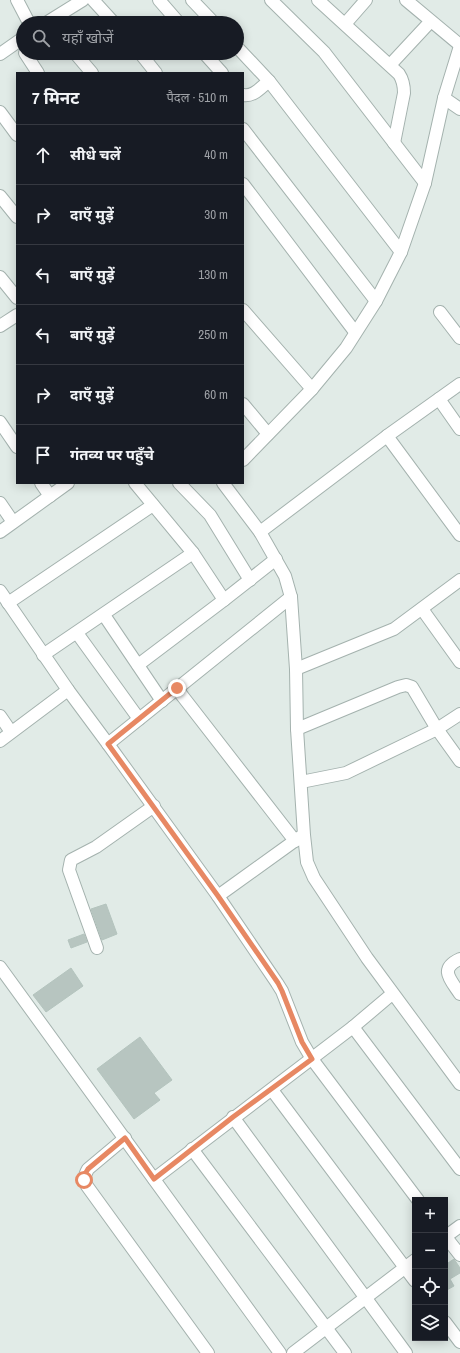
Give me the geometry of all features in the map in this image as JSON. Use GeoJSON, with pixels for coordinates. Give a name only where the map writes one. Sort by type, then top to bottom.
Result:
{"type":"FeatureCollection","features":[{"type":"Feature","properties":{"kind":"street"},"geometry":{"type":"LineString","coordinates":[[17,0],[25,16]]}},
{"type":"Feature","properties":{"kind":"street"},"geometry":{"type":"LineString","coordinates":[[57,16],[82,0]]}},
{"type":"Feature","properties":{"kind":"street"},"geometry":{"type":"LineString","coordinates":[[93,0],[108,16]]}},
{"type":"Feature","properties":{"kind":"street"},"geometry":{"type":"LineString","coordinates":[[159,0],[173,16]]}},
{"type":"Feature","properties":{"kind":"street"},"geometry":{"type":"LineString","coordinates":[[192,0],[207,16]]}},
{"type":"Feature","properties":{"kind":"street"},"geometry":{"type":"LineString","coordinates":[[271,0],[324,52],[425,183]]}},
{"type":"Feature","properties":{"kind":"street"},"geometry":{"type":"LineString","coordinates":[[318,0],[399,74],[404,86],[394,143]]}},
{"type":"Feature","properties":{"kind":"street"},"geometry":{"type":"LineString","coordinates":[[345,24],[366,0]]}},
{"type":"Feature","properties":{"kind":"street"},"geometry":{"type":"LineString","coordinates":[[244,459],[312,389],[346,348],[376,301],[401,252],[425,183],[444,98],[460,46],[406,0]]}},
{"type":"Feature","properties":{"kind":"street"},"geometry":{"type":"LineString","coordinates":[[390,65],[430,22]]}},
{"type":"Feature","properties":{"kind":"street"},"geometry":{"type":"LineString","coordinates":[[0,54],[16,46]]}},
{"type":"Feature","properties":{"kind":"street"},"geometry":{"type":"LineString","coordinates":[[244,54],[269,81],[401,252]]}},
{"type":"Feature","properties":{"kind":"street"},"geometry":{"type":"LineString","coordinates":[[30,60],[37,72]]}},
{"type":"Feature","properties":{"kind":"street"},"geometry":{"type":"LineString","coordinates":[[81,60],[91,72]]}},
{"type":"Feature","properties":{"kind":"street"},"geometry":{"type":"LineString","coordinates":[[146,60],[155,72]]}},
{"type":"Feature","properties":{"kind":"street"},"geometry":{"type":"LineString","coordinates":[[210,60],[221,72]]}},
{"type":"Feature","properties":{"kind":"street"},"geometry":{"type":"LineString","coordinates":[[244,95],[248,96],[255,93],[269,81]]}},
{"type":"Feature","properties":{"kind":"street"},"geometry":{"type":"LineString","coordinates":[[444,98],[460,109]]}},
{"type":"Feature","properties":{"kind":"street"},"geometry":{"type":"LineString","coordinates":[[0,112],[16,134]]}},
{"type":"Feature","properties":{"kind":"street"},"geometry":{"type":"LineString","coordinates":[[244,130],[376,301]]}},
{"type":"Feature","properties":{"kind":"street"},"geometry":{"type":"LineString","coordinates":[[244,185],[355,332]]}},
{"type":"Feature","properties":{"kind":"street"},"geometry":{"type":"LineString","coordinates":[[0,196],[16,216]]}},
{"type":"Feature","properties":{"kind":"street"},"geometry":{"type":"LineString","coordinates":[[0,277],[16,297]]}},
{"type":"Feature","properties":{"kind":"street"},"geometry":{"type":"LineString","coordinates":[[244,311],[312,389]]}},
{"type":"Feature","properties":{"kind":"street"},"geometry":{"type":"LineString","coordinates":[[440,312],[460,338]]}},
{"type":"Feature","properties":{"kind":"street"},"geometry":{"type":"LineString","coordinates":[[0,326],[16,316]]}},
{"type":"Feature","properties":{"kind":"street"},"geometry":{"type":"LineString","coordinates":[[260,532],[387,436],[460,384]]}},
{"type":"Feature","properties":{"kind":"street"},"geometry":{"type":"LineString","coordinates":[[439,399],[460,429]]}},
{"type":"Feature","properties":{"kind":"street"},"geometry":{"type":"LineString","coordinates":[[244,405],[268,434]]}},
{"type":"Feature","properties":{"kind":"street"},"geometry":{"type":"LineString","coordinates":[[0,422],[16,446]]}},
{"type":"Feature","properties":{"kind":"street"},"geometry":{"type":"LineString","coordinates":[[387,436],[460,535]]}},
{"type":"Feature","properties":{"kind":"street"},"geometry":{"type":"LineString","coordinates":[[42,484],[50,496]]}},
{"type":"Feature","properties":{"kind":"street"},"geometry":{"type":"LineString","coordinates":[[0,532],[67,484]]}},
{"type":"Feature","properties":{"kind":"street"},"geometry":{"type":"LineString","coordinates":[[136,484],[193,553],[224,600]]}},
{"type":"Feature","properties":{"kind":"street"},"geometry":{"type":"LineString","coordinates":[[180,484],[210,515],[250,580]]}},
{"type":"Feature","properties":{"kind":"street"},"geometry":{"type":"LineString","coordinates":[[224,484],[260,532],[285,576],[291,597],[301,782],[299,838],[307,862],[314,878],[367,958],[392,994],[460,1084]]}},
{"type":"Feature","properties":{"kind":"street"},"geometry":{"type":"LineString","coordinates":[[0,503],[13,522]]}},
{"type":"Feature","properties":{"kind":"street"},"geometry":{"type":"LineString","coordinates":[[8,603],[153,505]]}},
{"type":"Feature","properties":{"kind":"street"},"geometry":{"type":"LineString","coordinates":[[43,655],[193,553]]}},
{"type":"Feature","properties":{"kind":"street"},"geometry":{"type":"LineString","coordinates":[[138,665],[276,559]]}},
{"type":"Feature","properties":{"kind":"street"},"geometry":{"type":"LineString","coordinates":[[296,669],[384,634],[402,625],[460,580]]}},
{"type":"Feature","properties":{"kind":"street"},"geometry":{"type":"LineString","coordinates":[[0,592],[68,690],[154,806],[218,896],[282,991],[302,1042],[312,1059],[416,1197]]}},
{"type":"Feature","properties":{"kind":"street"},"geometry":{"type":"LineString","coordinates":[[108,744],[291,597]]}},
{"type":"Feature","properties":{"kind":"street"},"geometry":{"type":"LineString","coordinates":[[422,609],[456,649],[460,662]]}},
{"type":"Feature","properties":{"kind":"street"},"geometry":{"type":"LineString","coordinates":[[104,614],[162,701]]}},
{"type":"Feature","properties":{"kind":"street"},"geometry":{"type":"LineString","coordinates":[[77,633],[139,719]]}},
{"type":"Feature","properties":{"kind":"street"},"geometry":{"type":"LineString","coordinates":[[297,729],[406,685],[412,687],[437,729],[460,761]]}},
{"type":"Feature","properties":{"kind":"street"},"geometry":{"type":"LineString","coordinates":[[177,688],[299,838]]}},
{"type":"Feature","properties":{"kind":"street"},"geometry":{"type":"LineString","coordinates":[[0,741],[68,690]]}},
{"type":"Feature","properties":{"kind":"street"},"geometry":{"type":"LineString","coordinates":[[301,782],[346,773],[437,729],[460,714]]}},
{"type":"Feature","properties":{"kind":"street"},"geometry":{"type":"LineString","coordinates":[[0,716],[11,732]]}},
{"type":"Feature","properties":{"kind":"street"},"geometry":{"type":"LineString","coordinates":[[97,948],[69,870],[71,860],[96,847],[154,806]]}},
{"type":"Feature","properties":{"kind":"street"},"geometry":{"type":"LineString","coordinates":[[218,896],[299,838]]}},
{"type":"Feature","properties":{"kind":"street"},"geometry":{"type":"LineString","coordinates":[[460,959],[449,966],[447,971],[449,978],[460,994]]}},
{"type":"Feature","properties":{"kind":"street"},"geometry":{"type":"LineString","coordinates":[[0,967],[280,1353]]}},
{"type":"Feature","properties":{"kind":"street"},"geometry":{"type":"LineString","coordinates":[[154,1179],[233,1117],[272,1090],[312,1059],[392,994]]}},
{"type":"Feature","properties":{"kind":"street"},"geometry":{"type":"LineString","coordinates":[[353,1027],[460,1169]]}},
{"type":"Feature","properties":{"kind":"street"},"geometry":{"type":"LineString","coordinates":[[272,1090],[412,1277]]}},
{"type":"Feature","properties":{"kind":"street"},"geometry":{"type":"LineString","coordinates":[[233,1117],[406,1353]]}},
{"type":"Feature","properties":{"kind":"street"},"geometry":{"type":"LineString","coordinates":[[125,1138],[88,1169],[84,1180],[208,1353]]}},
{"type":"Feature","properties":{"kind":"street"},"geometry":{"type":"LineString","coordinates":[[192,1149],[345,1353]]}},
{"type":"Feature","properties":{"kind":"street"},"geometry":{"type":"LineString","coordinates":[[448,1234],[460,1226]]}},
{"type":"Feature","properties":{"kind":"street"},"geometry":{"type":"LineString","coordinates":[[448,1240],[460,1255]]}},
{"type":"Feature","properties":{"kind":"street"},"geometry":{"type":"LineString","coordinates":[[293,1353],[412,1262]]}},
{"type":"Feature","properties":{"kind":"street"},"geometry":{"type":"LineString","coordinates":[[448,1326],[460,1342]]}},
{"type":"Feature","properties":{"kind":"building"},"geometry":{"type":"Polygon","coordinates":[[[106,904],[117,934],[102,940],[91,909],[106,904]]]}},
{"type":"Feature","properties":{"kind":"building"},"geometry":{"type":"Polygon","coordinates":[[[84,934],[87,942],[71,948],[68,940],[84,934]]]}},
{"type":"Feature","properties":{"kind":"building"},"geometry":{"type":"Polygon","coordinates":[[[71,968],[83,986],[46,1012],[33,995],[71,968]]]}},
{"type":"Feature","properties":{"kind":"building"},"geometry":{"type":"Polygon","coordinates":[[[140,1037],[172,1080],[154,1093],[160,1100],[134,1119],[97,1069],[140,1037]]]}},
{"type":"Feature","properties":{"kind":"building"},"geometry":{"type":"Polygon","coordinates":[[[454,1259],[460,1268],[460,1273],[450,1279],[454,1286],[448,1289],[448,1269],[448,1263],[454,1259]]]}},
{"type":"Feature","properties":{"kind":"route"},"geometry":{"type":"LineString","coordinates":[[84,1180],[88,1169],[125,1138],[154,1179],[233,1117],[272,1090],[312,1059],[302,1042],[278,983],[218,896],[108,744],[177,688]]}}]}
